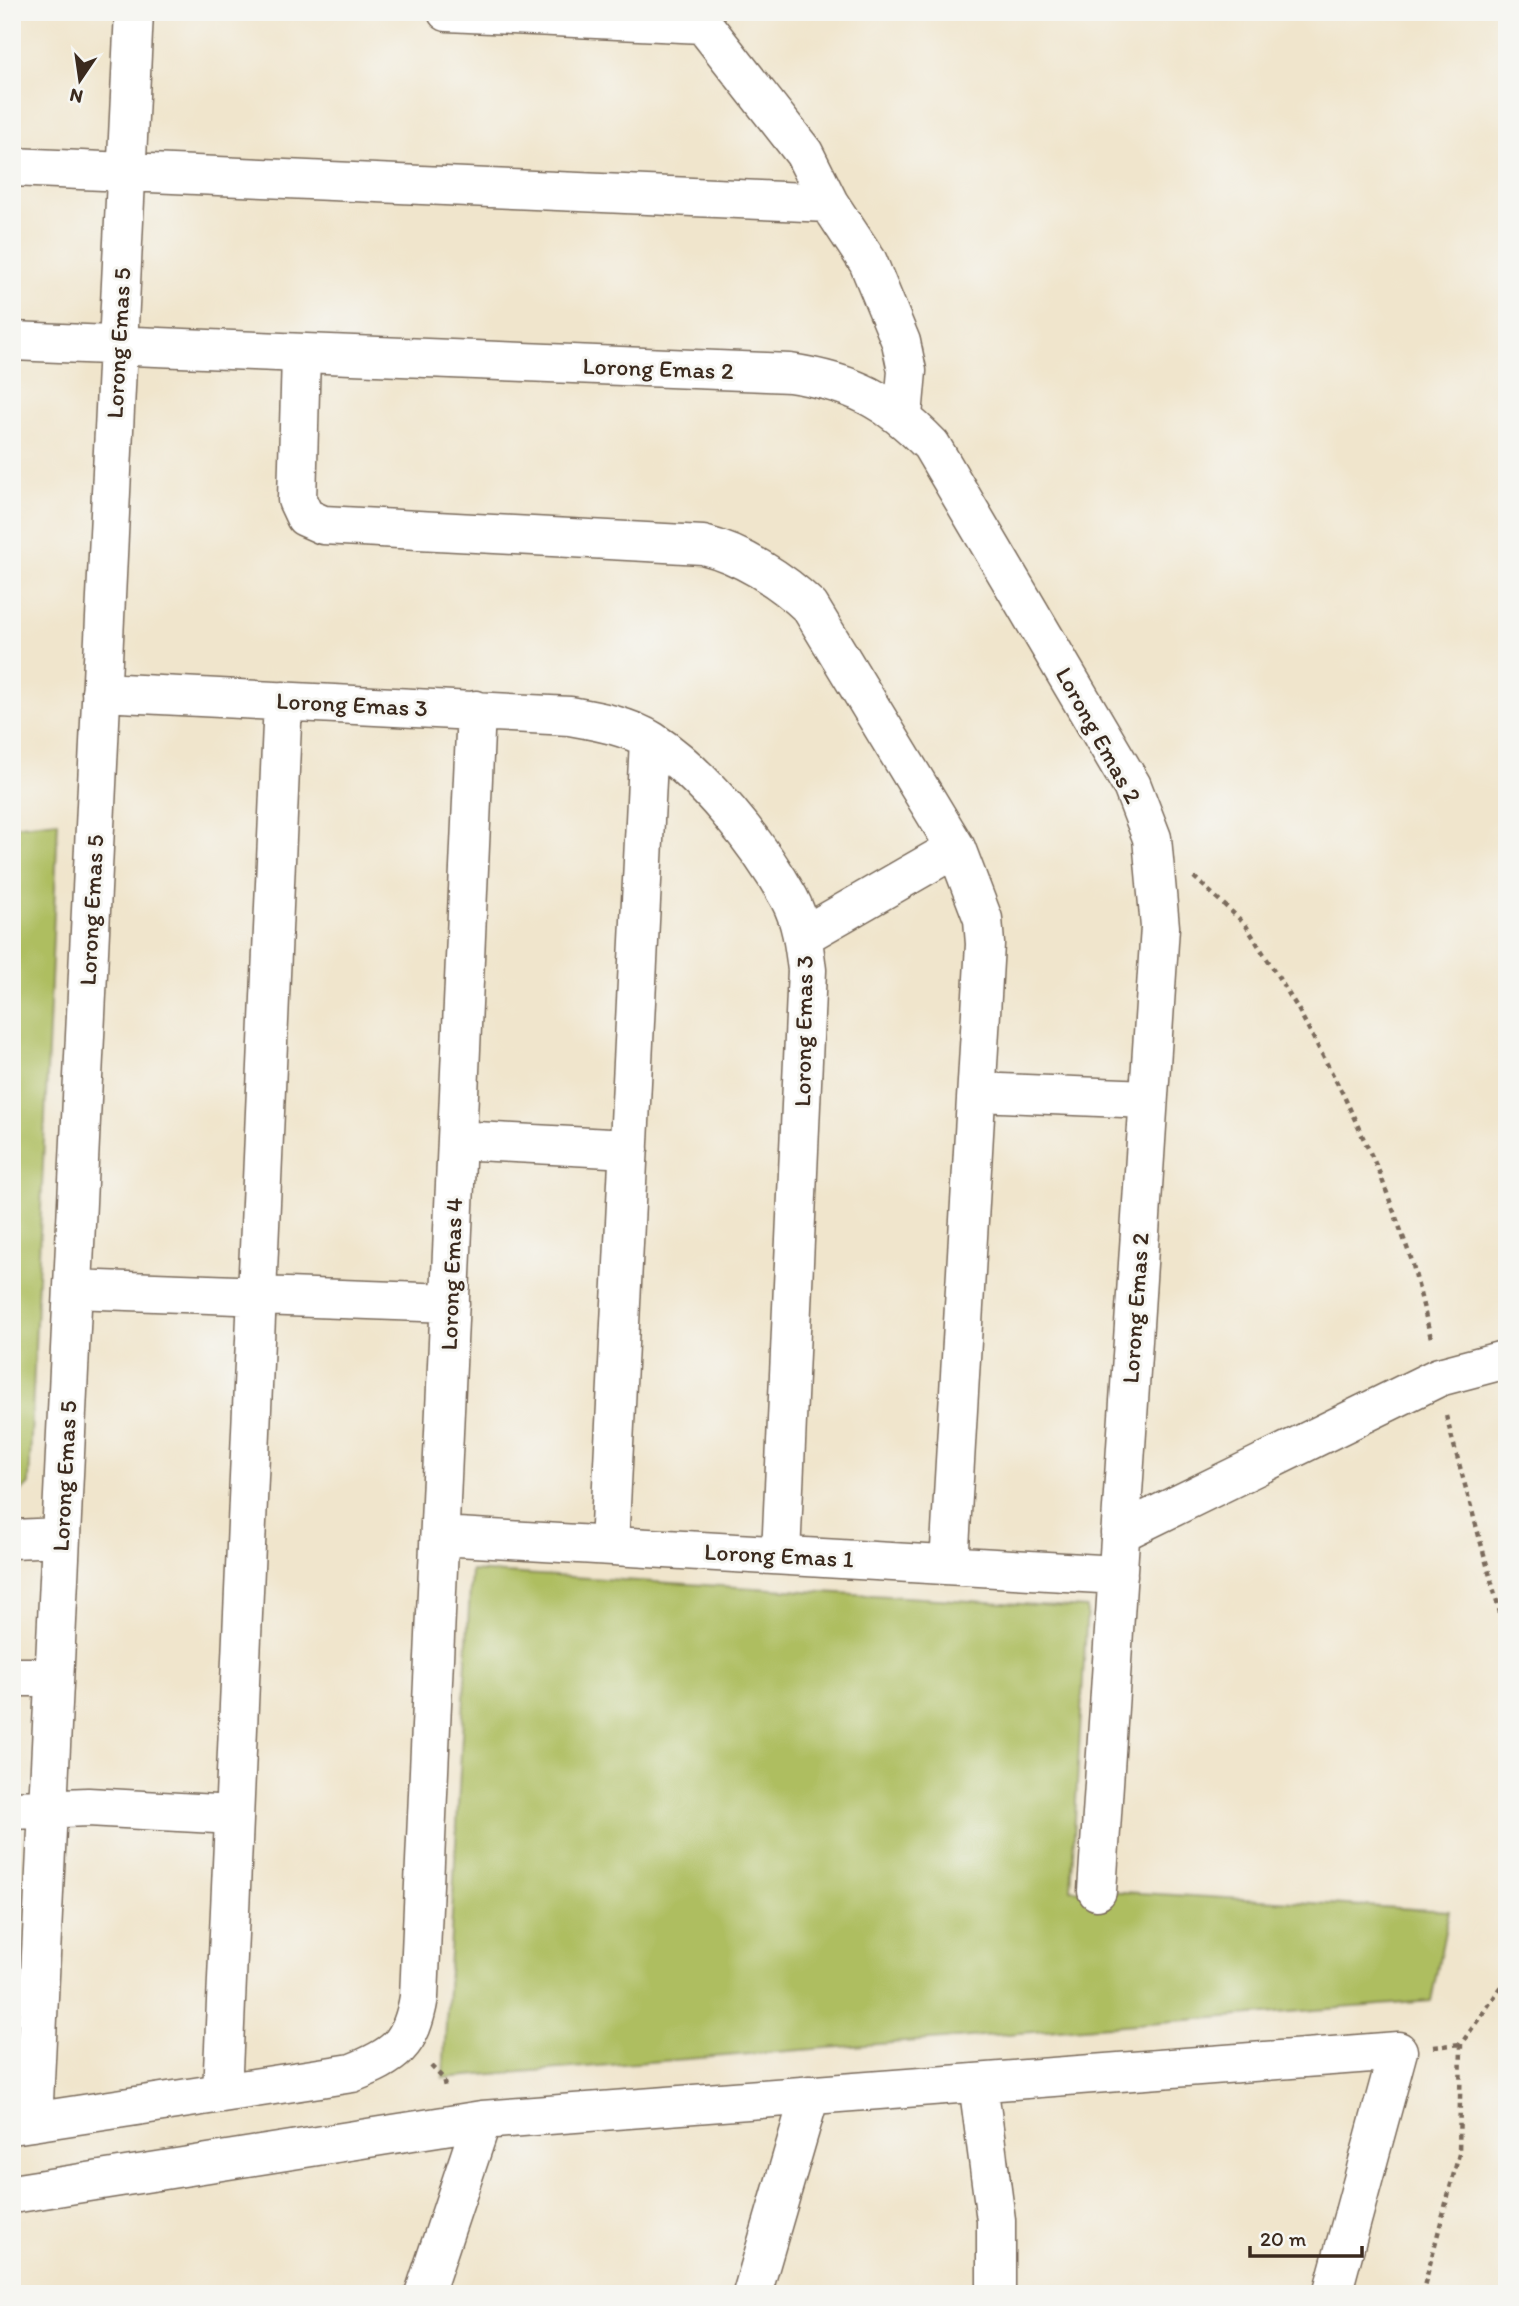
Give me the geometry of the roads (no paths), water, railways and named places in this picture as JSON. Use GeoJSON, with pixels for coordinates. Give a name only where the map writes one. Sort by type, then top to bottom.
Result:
{"type":"FeatureCollection","features":[{"type":"Feature","properties":{"kind":"street","name":"Lorong Emas 5"},"geometry":{"type":"LineString","coordinates":[[23,2124],[30,1808],[54,1677],[134,12]]}},
{"type":"Feature","properties":{"kind":"street"},"geometry":{"type":"LineString","coordinates":[[447,12],[703,24],[804,153],[829,203],[868,262],[901,342],[907,371],[903,416]]}},
{"type":"Feature","properties":{"kind":"street"},"geometry":{"type":"LineString","coordinates":[[12,167],[829,203]]}},
{"type":"Feature","properties":{"kind":"street","name":"Lorong Emas 2"},"geometry":{"type":"LineString","coordinates":[[12,341],[790,373],[832,379],[868,393],[903,416],[931,445],[1132,786],[1152,838],[1160,926],[1097,1891]]}},
{"type":"Feature","properties":{"kind":"street"},"geometry":{"type":"LineString","coordinates":[[301,354],[297,500],[305,517],[323,525],[703,545],[720,549],[784,584],[810,607],[956,848],[980,909],[985,944],[949,1565]]}},
{"type":"Feature","properties":{"kind":"street","name":"Lorong Emas 3"},"geometry":{"type":"LineString","coordinates":[[101,692],[476,710],[570,716],[609,723],[649,740],[679,761],[741,829],[789,899],[803,936],[808,1008],[781,1555]]}},
{"type":"Feature","properties":{"kind":"street"},"geometry":{"type":"LineString","coordinates":[[23,2124],[222,2093],[284,701]]}},
{"type":"Feature","properties":{"kind":"street","name":"Lorong Emas 4"},"geometry":{"type":"LineString","coordinates":[[222,2093],[352,2073],[386,2060],[406,2040],[415,2019],[419,1997],[476,710]]}},
{"type":"Feature","properties":{"kind":"street"},"geometry":{"type":"LineString","coordinates":[[609,1545],[649,740]]}},
{"type":"Feature","properties":{"kind":"street"},"geometry":{"type":"LineString","coordinates":[[803,936],[956,848]]}},
{"type":"Feature","properties":{"kind":"street"},"geometry":{"type":"LineString","coordinates":[[977,1091],[1148,1099]]}},
{"type":"Feature","properties":{"kind":"street"},"geometry":{"type":"LineString","coordinates":[[457,1140],[629,1149]]}},
{"type":"Feature","properties":{"kind":"street"},"geometry":{"type":"LineString","coordinates":[[73,1289],[450,1303]]}},
{"type":"Feature","properties":{"kind":"street"},"geometry":{"type":"LineString","coordinates":[[1120,1533],[1439,1377],[1507,1359]]}},
{"type":"Feature","properties":{"kind":"street","name":"Lorong Emas 1"},"geometry":{"type":"LineString","coordinates":[[440,1536],[1118,1575]]}},
{"type":"Feature","properties":{"kind":"street"},"geometry":{"type":"LineString","coordinates":[[12,1539],[61,1537]]}},
{"type":"Feature","properties":{"kind":"street"},"geometry":{"type":"LineString","coordinates":[[12,1677],[54,1677]]}},
{"type":"Feature","properties":{"kind":"street"},"geometry":{"type":"LineString","coordinates":[[30,1808],[234,1815]]}},
{"type":"Feature","properties":{"kind":"street"},"geometry":{"type":"LineString","coordinates":[[12,2193],[468,2122],[1398,2051],[1332,2294]]}},
{"type":"Feature","properties":{"kind":"street"},"geometry":{"type":"LineString","coordinates":[[978,2083],[996,2220],[996,2294]]}},
{"type":"Feature","properties":{"kind":"street"},"geometry":{"type":"LineString","coordinates":[[751,2294],[810,2095]]}},
{"type":"Feature","properties":{"kind":"street"},"geometry":{"type":"LineString","coordinates":[[424,2294],[468,2122]]}}]}
